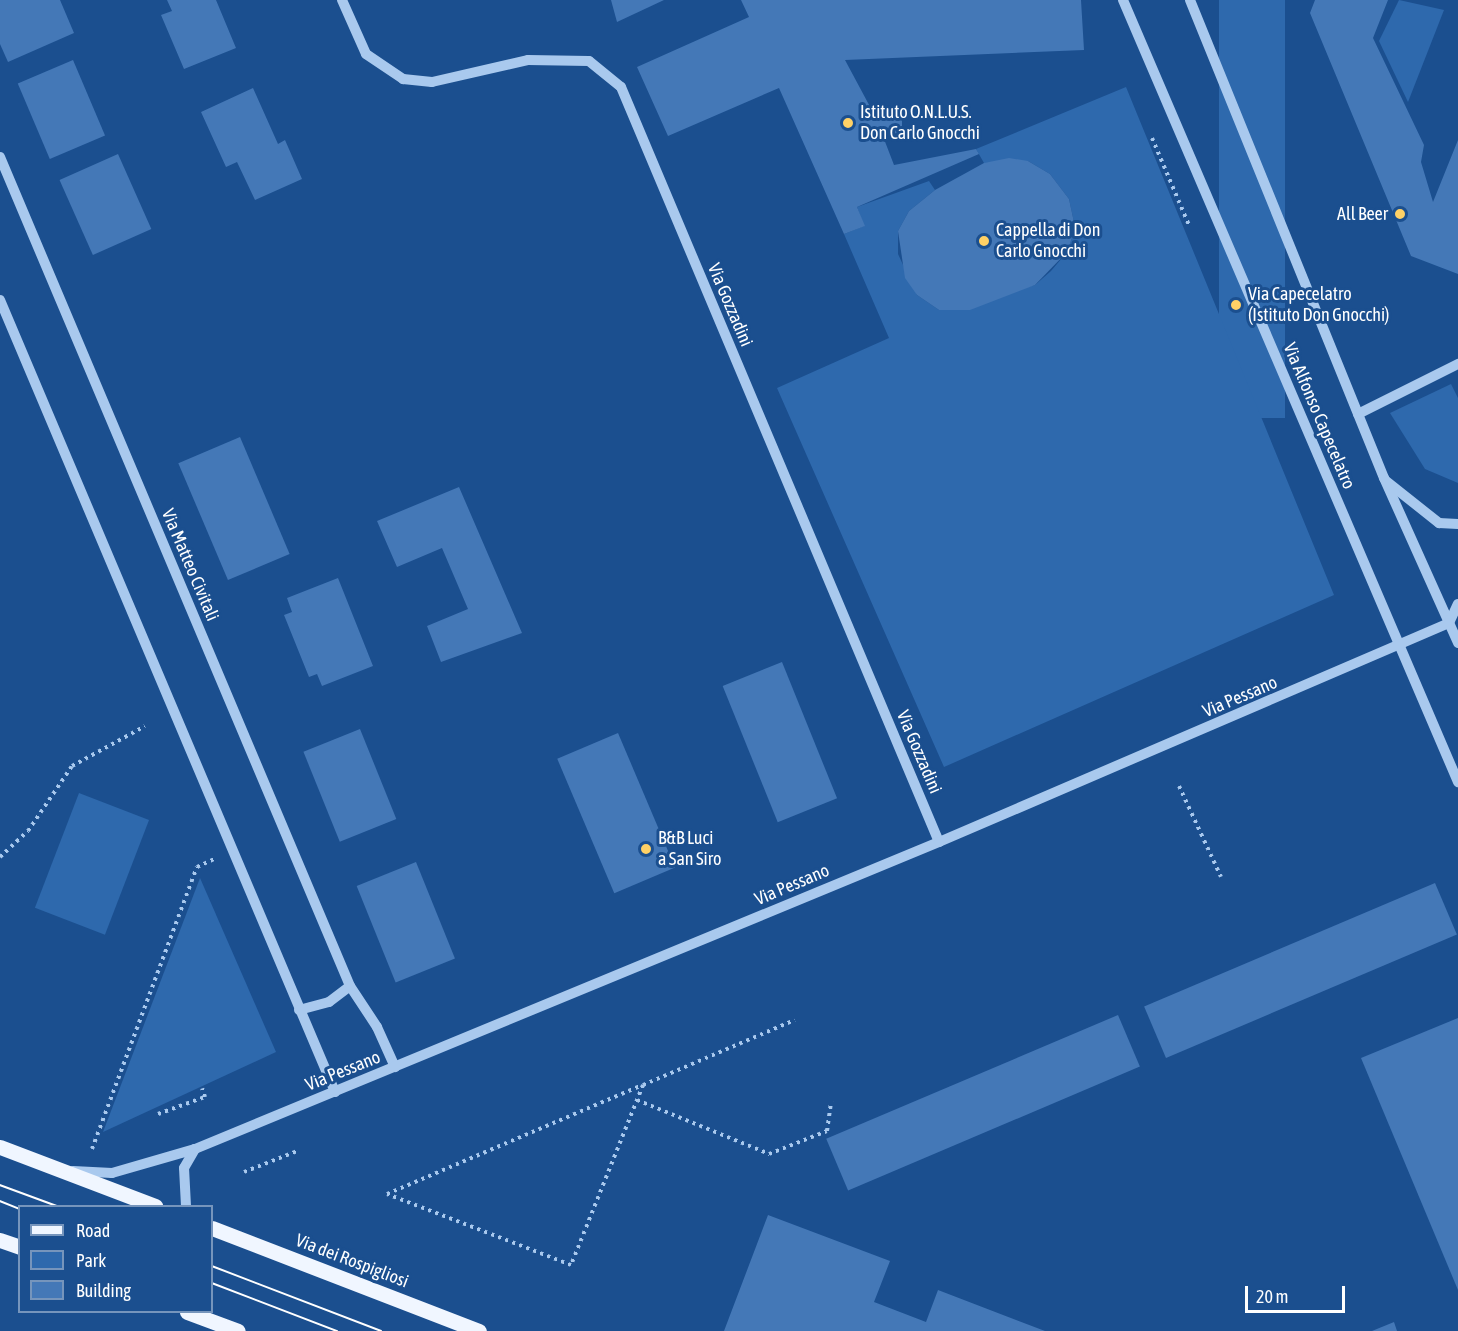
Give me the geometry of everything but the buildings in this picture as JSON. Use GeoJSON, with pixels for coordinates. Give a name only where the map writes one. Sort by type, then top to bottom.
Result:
{"type":"FeatureCollection","features":[{"type":"Feature","properties":{"kind":"main road"},"geometry":{"type":"LineString","coordinates":[[0,1147],[152,1205]]}},
{"type":"Feature","properties":{"kind":"main road","name":"Via dei Rospigliosi"},"geometry":{"type":"LineString","coordinates":[[213,1228],[479,1331]]}},
{"type":"Feature","properties":{"kind":"main road"},"geometry":{"type":"LineString","coordinates":[[0,1240],[18,1246]]}},
{"type":"Feature","properties":{"kind":"main road"},"geometry":{"type":"LineString","coordinates":[[192,1313],[238,1331]]}},
{"type":"Feature","properties":{"kind":"street","name":"Via Gozzadini"},"geometry":{"type":"LineString","coordinates":[[342,0],[366,54],[403,79],[432,81],[528,60],[589,61],[621,87],[939,842]]}},
{"type":"Feature","properties":{"kind":"street","name":"Via Alfonso Capecelatro"},"geometry":{"type":"LineString","coordinates":[[1123,0],[1458,782]]}},
{"type":"Feature","properties":{"kind":"street","name":"Via Alfonso Capecelatro"},"geometry":{"type":"LineString","coordinates":[[1190,0],[1384,478],[1458,643]]}},
{"type":"Feature","properties":{"kind":"street","name":"Via Matteo Civitali"},"geometry":{"type":"LineString","coordinates":[[0,157],[350,986],[378,1027],[395,1067]]}},
{"type":"Feature","properties":{"kind":"street"},"geometry":{"type":"LineString","coordinates":[[0,300],[335,1092]]}},
{"type":"Feature","properties":{"kind":"street"},"geometry":{"type":"LineString","coordinates":[[1358,414],[1458,364]]}},
{"type":"Feature","properties":{"kind":"street"},"geometry":{"type":"LineString","coordinates":[[1384,478],[1439,524],[1458,524]]}},
{"type":"Feature","properties":{"kind":"street"},"geometry":{"type":"LineString","coordinates":[[1400,647],[1449,623],[1458,604]]}},
{"type":"Feature","properties":{"kind":"street","name":"Via Pessano"},"geometry":{"type":"LineString","coordinates":[[60,1170],[112,1173],[195,1149],[939,842],[1400,647]]}},
{"type":"Feature","properties":{"kind":"street"},"geometry":{"type":"LineString","coordinates":[[299,1010],[329,1002],[350,986]]}},
{"type":"Feature","properties":{"kind":"street"},"geometry":{"type":"LineString","coordinates":[[186,1205],[184,1168],[195,1149]]}},
{"type":"Feature","properties":{"kind":"path"},"geometry":{"type":"LineString","coordinates":[[1152,138],[1189,225]]}},
{"type":"Feature","properties":{"kind":"path"},"geometry":{"type":"LineString","coordinates":[[0,857],[28,831],[72,766],[145,726]]}},
{"type":"Feature","properties":{"kind":"path"},"geometry":{"type":"LineString","coordinates":[[1179,786],[1221,877]]}},
{"type":"Feature","properties":{"kind":"path"},"geometry":{"type":"LineString","coordinates":[[92,1150],[197,867],[232,850]]}},
{"type":"Feature","properties":{"kind":"path"},"geometry":{"type":"LineString","coordinates":[[643,1085],[571,1265],[387,1194],[795,1020]]}},
{"type":"Feature","properties":{"kind":"path"},"geometry":{"type":"LineString","coordinates":[[158,1114],[205,1097],[202,1088]]}},
{"type":"Feature","properties":{"kind":"path"},"geometry":{"type":"LineString","coordinates":[[637,1100],[769,1154],[827,1131],[831,1101]]}},
{"type":"Feature","properties":{"kind":"path"},"geometry":{"type":"LineString","coordinates":[[244,1172],[297,1151]]}},
{"type":"Feature","properties":{"kind":"green space"},"geometry":{"type":"Polygon","coordinates":[[[1219,0],[1285,0],[1285,418],[1219,418],[1219,0]]]}},
{"type":"Feature","properties":{"kind":"green space"},"geometry":{"type":"Polygon","coordinates":[[[1399,0],[1444,10],[1408,102],[1379,41],[1399,0]]]}},
{"type":"Feature","properties":{"kind":"green space"},"geometry":{"type":"Polygon","coordinates":[[[1126,87],[1334,595],[944,767],[777,388],[889,338],[844,234],[864,226],[857,207],[929,181],[935,190],[909,211],[898,231],[898,254],[917,295],[939,310],[1035,285],[1068,251],[1075,227],[1069,199],[1050,174],[1028,161],[984,163],[976,149],[1126,87]]]}},
{"type":"Feature","properties":{"kind":"green space"},"geometry":{"type":"Polygon","coordinates":[[[1451,384],[1458,398],[1458,483],[1425,469],[1390,413],[1451,384]]]}},
{"type":"Feature","properties":{"kind":"green space"},"geometry":{"type":"Polygon","coordinates":[[[79,793],[149,820],[105,935],[35,908],[79,793]]]}},
{"type":"Feature","properties":{"kind":"green space"},"geometry":{"type":"Polygon","coordinates":[[[200,878],[276,1052],[103,1132],[200,878]]]}},
{"type":"Feature","properties":{"kind":"tram line"},"geometry":{"type":"LineString","coordinates":[[0,1185],[54,1205]]}},
{"type":"Feature","properties":{"kind":"tram line"},"geometry":{"type":"LineString","coordinates":[[0,1201],[18,1208]]}},
{"type":"Feature","properties":{"kind":"tram line"},"geometry":{"type":"LineString","coordinates":[[213,1266],[381,1331]]}},
{"type":"Feature","properties":{"kind":"tram line"},"geometry":{"type":"LineString","coordinates":[[213,1283],[337,1331]]}},
{"type":"Feature","properties":{"kind":"place","name":"Istituto O.N.L.U.S. Don Carlo Gnocchi"},"geometry":{"type":"Point","coordinates":[848,123]}},
{"type":"Feature","properties":{"kind":"place","name":"All Beer"},"geometry":{"type":"Point","coordinates":[1400,214]}},
{"type":"Feature","properties":{"kind":"place","name":"Cappella di Don Carlo Gnocchi"},"geometry":{"type":"Point","coordinates":[984,241]}},
{"type":"Feature","properties":{"kind":"place","name":"Via Capecelatro (Istituto Don Gnocchi)"},"geometry":{"type":"Point","coordinates":[1236,305]}},
{"type":"Feature","properties":{"kind":"place","name":"B&B Luci a San Siro"},"geometry":{"type":"Point","coordinates":[646,849]}}]}
